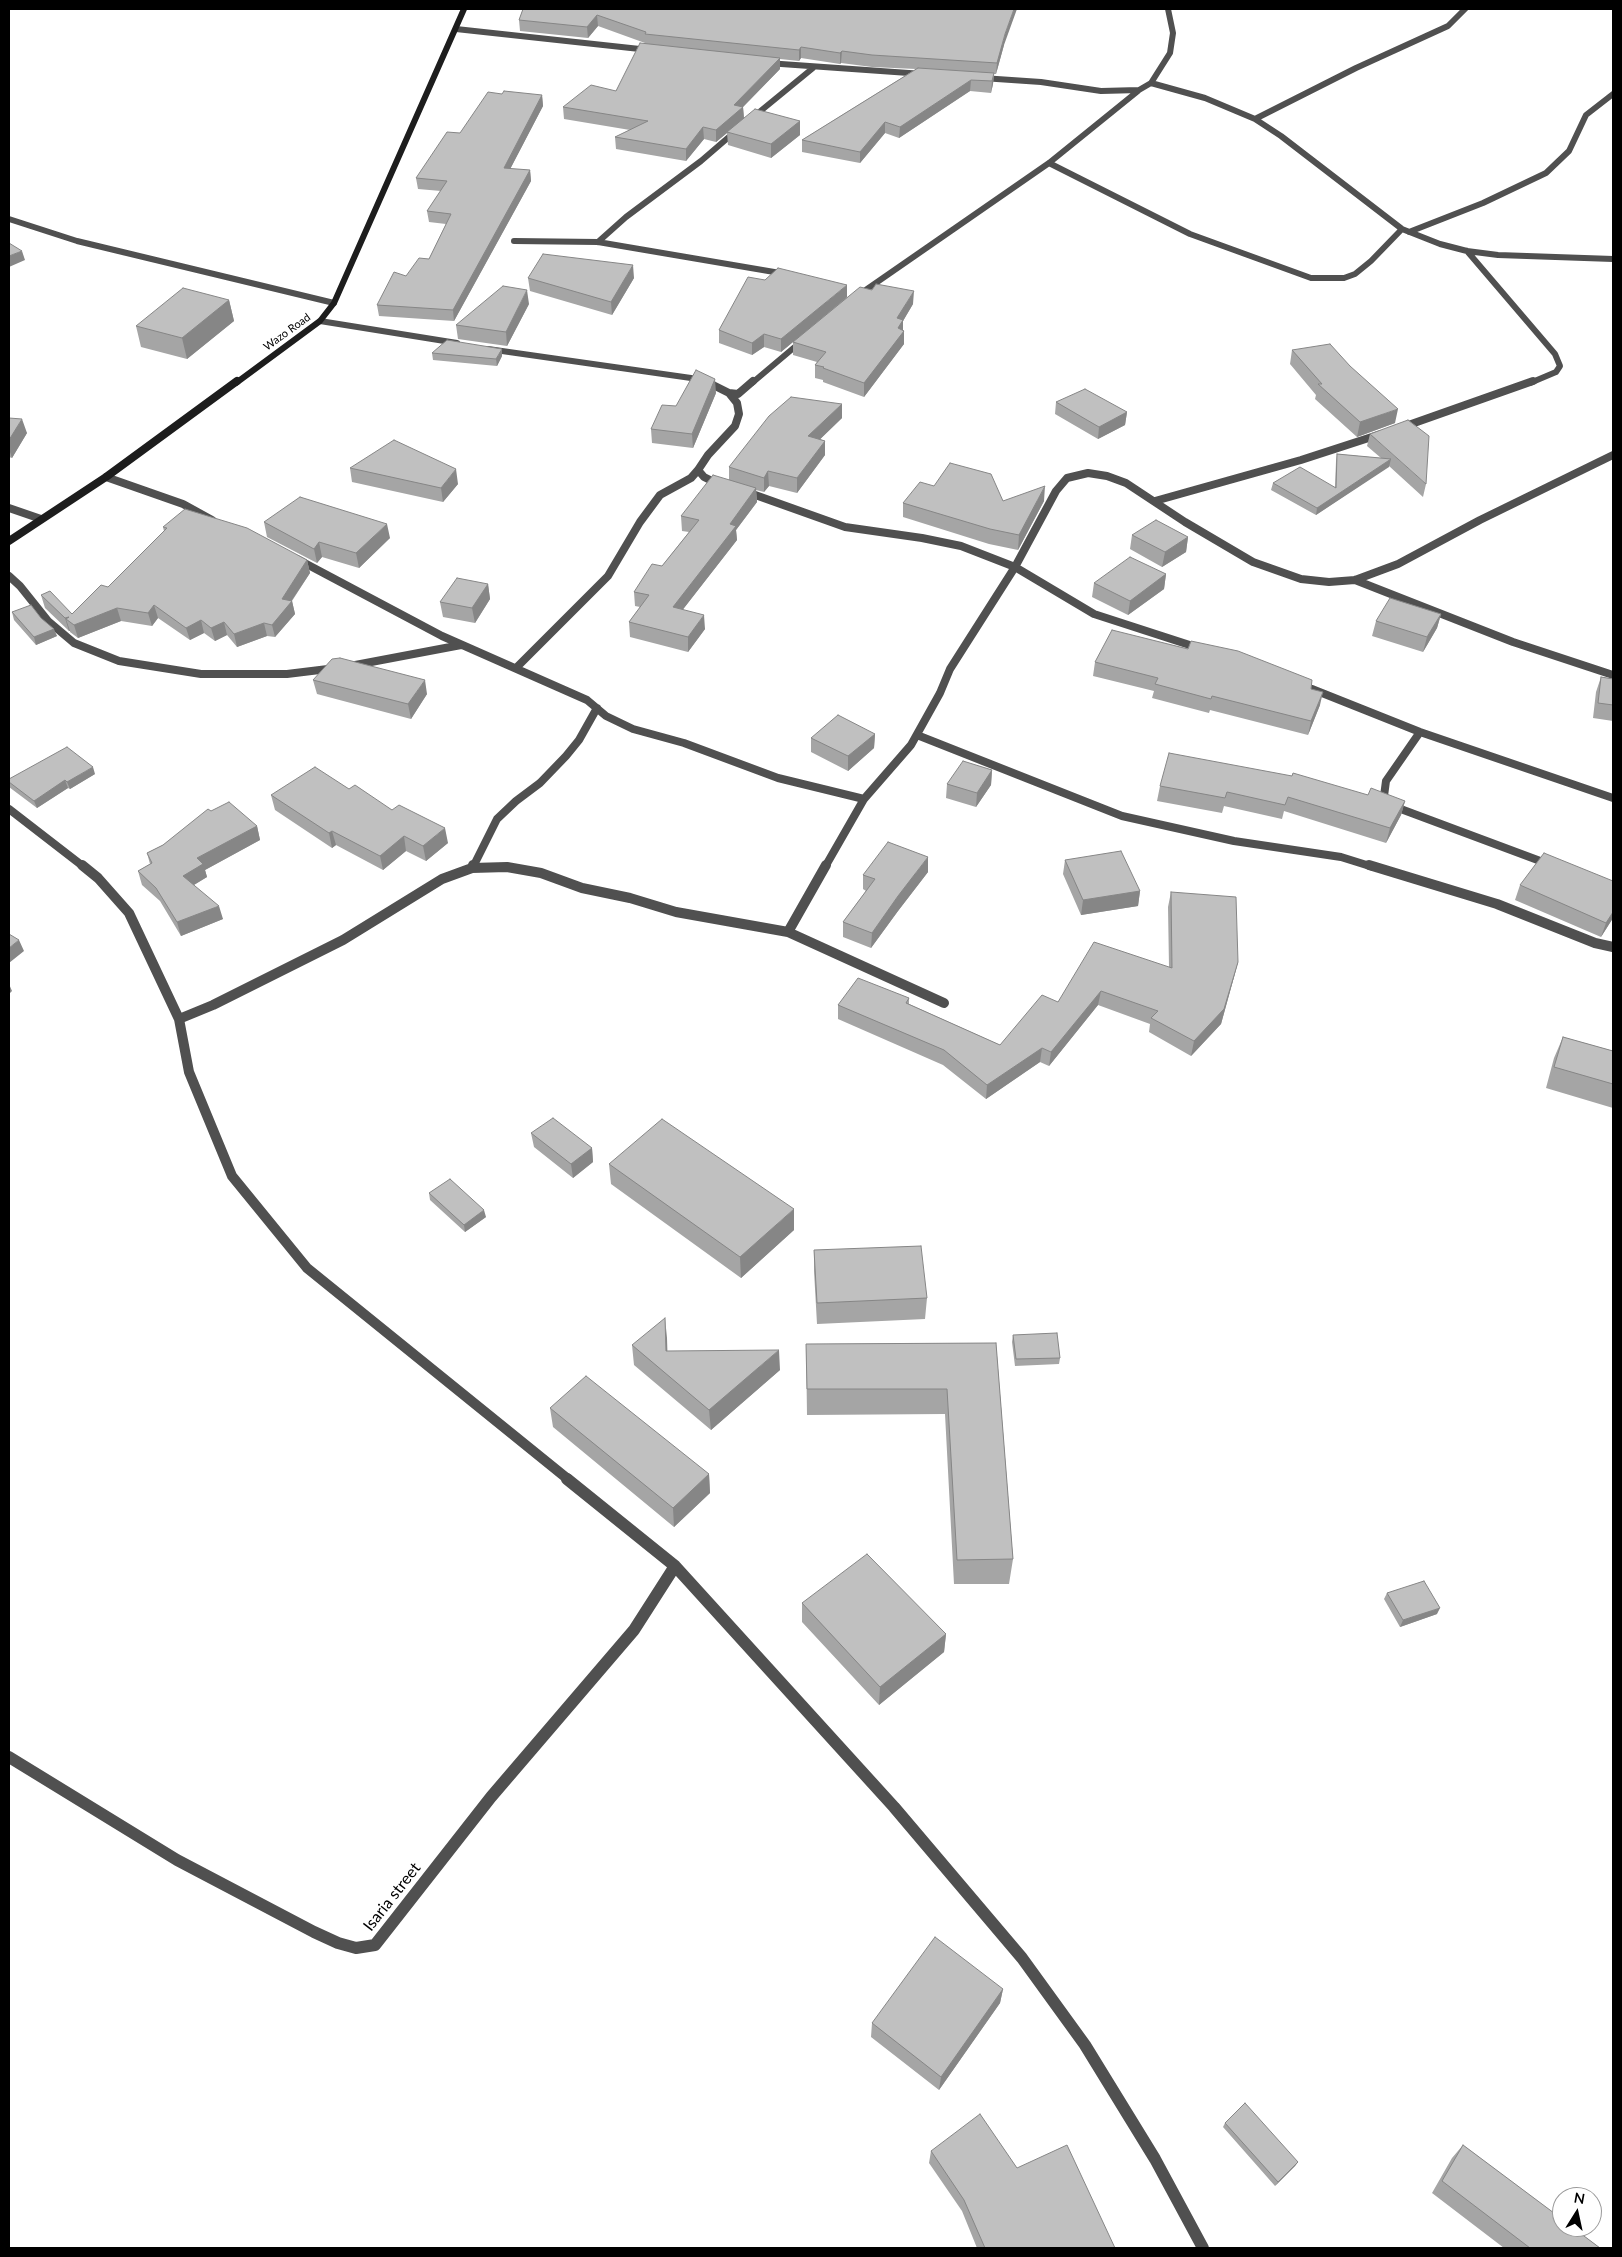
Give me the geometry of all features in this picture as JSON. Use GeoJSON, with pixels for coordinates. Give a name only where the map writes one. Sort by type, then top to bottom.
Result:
{"type":"FeatureCollection","features":[{"type":"Feature","properties":{"kind":"main road","name":"Wazo Road"},"geometry":{"type":"LineString","coordinates":[[9,541],[106,477],[320,321],[334,304],[464,9]]}},
{"type":"Feature","properties":{"kind":"street"},"geometry":{"type":"LineString","coordinates":[[851,301],[1049,163],[1139,90],[1151,83],[1170,53],[1172,33],[1168,9]]}},
{"type":"Feature","properties":{"kind":"street"},"geometry":{"type":"LineString","coordinates":[[1255,119],[1356,68],[1448,26],[1465,9]]}},
{"type":"Feature","properties":{"kind":"street"},"geometry":{"type":"LineString","coordinates":[[456,30],[654,51]]}},
{"type":"Feature","properties":{"kind":"street"},"geometry":{"type":"LineString","coordinates":[[763,62],[813,68],[932,75]]}},
{"type":"Feature","properties":{"kind":"street"},"geometry":{"type":"LineString","coordinates":[[598,242],[626,217],[701,160],[813,68]]}},
{"type":"Feature","properties":{"kind":"street"},"geometry":{"type":"LineString","coordinates":[[971,77],[1036,81],[1101,91],[1139,90]]}},
{"type":"Feature","properties":{"kind":"street"},"geometry":{"type":"LineString","coordinates":[[1151,83],[1206,98],[1255,119],[1281,136],[1402,229],[1440,244],[1467,251],[1498,255],[1613,259]]}},
{"type":"Feature","properties":{"kind":"street"},"geometry":{"type":"LineString","coordinates":[[1409,232],[1484,203],[1546,173],[1568,151],[1586,116],[1613,94]]}},
{"type":"Feature","properties":{"kind":"street"},"geometry":{"type":"LineString","coordinates":[[1049,163],[1190,234],[1272,266],[1311,278],[1344,278],[1355,274],[1371,261],[1402,229]]}},
{"type":"Feature","properties":{"kind":"street"},"geometry":{"type":"LineString","coordinates":[[9,219],[76,241],[334,304]]}},
{"type":"Feature","properties":{"kind":"street"},"geometry":{"type":"LineString","coordinates":[[514,241],[598,242],[798,277]]}},
{"type":"Feature","properties":{"kind":"street"},"geometry":{"type":"LineString","coordinates":[[1394,430],[1537,380],[1556,372],[1560,366],[1555,354],[1467,251]]}},
{"type":"Feature","properties":{"kind":"street"},"geometry":{"type":"LineString","coordinates":[[850,292],[859,294]]}},
{"type":"Feature","properties":{"kind":"street"},"geometry":{"type":"LineString","coordinates":[[320,321],[463,344]]}},
{"type":"Feature","properties":{"kind":"street"},"geometry":{"type":"LineString","coordinates":[[729,393],[738,394],[806,338]]}},
{"type":"Feature","properties":{"kind":"street"},"geometry":{"type":"LineString","coordinates":[[482,348],[698,379],[715,385],[729,393],[737,403],[739,414],[735,426],[691,478],[660,495],[640,522],[608,576],[516,668]]}},
{"type":"Feature","properties":{"kind":"street"},"geometry":{"type":"LineString","coordinates":[[1155,501],[1301,460],[1385,433]]}},
{"type":"Feature","properties":{"kind":"street"},"geometry":{"type":"LineString","coordinates":[[788,932],[864,799],[917,735],[940,693],[950,669],[1014,567],[1056,491],[1068,478],[1088,473],[1107,476],[1126,483],[1185,522],[1253,562],[1301,579],[1330,582],[1355,580],[1398,564],[1480,520],[1613,455]]}},
{"type":"Feature","properties":{"kind":"street"},"geometry":{"type":"LineString","coordinates":[[698,470],[714,483],[740,490],[845,527],[922,538],[961,546],[1014,567],[1094,614],[1210,652]]}},
{"type":"Feature","properties":{"kind":"street"},"geometry":{"type":"LineString","coordinates":[[106,477],[183,504],[223,524]]}},
{"type":"Feature","properties":{"kind":"street"},"geometry":{"type":"LineString","coordinates":[[9,508],[40,519]]}},
{"type":"Feature","properties":{"kind":"street"},"geometry":{"type":"LineString","coordinates":[[292,556],[442,636],[587,700],[606,716],[633,729],[684,743],[778,778],[864,799]]}},
{"type":"Feature","properties":{"kind":"street"},"geometry":{"type":"LineString","coordinates":[[9,576],[20,586],[48,621],[74,643],[119,661],[159,668],[201,674],[288,674],[348,666],[462,644]]}},
{"type":"Feature","properties":{"kind":"street"},"geometry":{"type":"LineString","coordinates":[[1355,580],[1513,642],[1613,675]]}},
{"type":"Feature","properties":{"kind":"street"},"geometry":{"type":"LineString","coordinates":[[1300,684],[1420,732],[1613,798]]}},
{"type":"Feature","properties":{"kind":"street"},"geometry":{"type":"LineString","coordinates":[[472,868],[497,819],[516,801],[540,783],[566,756],[579,740],[597,708]]}},
{"type":"Feature","properties":{"kind":"street"},"geometry":{"type":"LineString","coordinates":[[1420,732],[1386,782],[1384,796],[1390,805],[1558,867]]}},
{"type":"Feature","properties":{"kind":"street"},"geometry":{"type":"LineString","coordinates":[[917,735],[1122,816],[1234,841],[1341,857],[1497,904],[1595,943],[1613,947]]}},
{"type":"Feature","properties":{"kind":"street"},"geometry":{"type":"LineString","coordinates":[[9,808],[98,878],[128,913],[179,1019],[189,1072],[232,1176],[307,1268],[675,1566],[906,1820],[1022,1958],[1085,2045],[1155,2159],[1203,2248]]}},
{"type":"Feature","properties":{"kind":"street"},"geometry":{"type":"LineString","coordinates":[[179,1019],[213,1006],[242,989],[343,940],[442,879],[472,868],[507,867],[541,873],[582,888],[630,898],[676,912],[788,932],[944,1004]]}},
{"type":"Feature","properties":{"kind":"street","name":"Isaria street"},"geometry":{"type":"LineString","coordinates":[[9,1757],[177,1860],[314,1932],[338,1943],[356,1948],[375,1945],[491,1797],[634,1630],[675,1566]]}},
{"type":"Feature","properties":{"kind":"building"},"geometry":{"type":"Polygon","coordinates":[[[523,9],[1014,9],[997,63],[872,55],[842,51],[840,53],[801,47],[799,50],[645,34],[646,32],[597,15],[587,27],[519,20],[523,9]]]}},
{"type":"Feature","properties":{"kind":"building"},"geometry":{"type":"Polygon","coordinates":[[[640,43],[780,58],[734,105],[743,107],[716,130],[703,127],[686,149],[615,137],[648,121],[563,107],[591,85],[616,91],[640,43]]]}},
{"type":"Feature","properties":{"kind":"building"},"geometry":{"type":"Polygon","coordinates":[[[918,68],[994,73],[992,81],[971,80],[900,127],[885,122],[860,152],[802,140],[918,68]]]}},
{"type":"Feature","properties":{"kind":"building"},"geometry":{"type":"Polygon","coordinates":[[[504,91],[542,95],[504,168],[530,170],[453,310],[377,305],[394,272],[406,276],[419,258],[429,259],[451,214],[427,211],[447,181],[416,178],[447,132],[460,133],[488,92],[502,94],[504,91]]]}},
{"type":"Feature","properties":{"kind":"building"},"geometry":{"type":"Polygon","coordinates":[[[755,109],[800,121],[771,144],[727,132],[755,109]]]}},
{"type":"Feature","properties":{"kind":"building"},"geometry":{"type":"Polygon","coordinates":[[[9,243],[22,251],[9,256],[9,243]]]}},
{"type":"Feature","properties":{"kind":"building"},"geometry":{"type":"Polygon","coordinates":[[[543,254],[633,265],[611,302],[528,278],[543,254]]]}},
{"type":"Feature","properties":{"kind":"building"},"geometry":{"type":"Polygon","coordinates":[[[778,268],[847,285],[781,339],[764,334],[752,343],[719,330],[748,277],[765,280],[778,268]]]}},
{"type":"Feature","properties":{"kind":"building"},"geometry":{"type":"Polygon","coordinates":[[[876,284],[914,291],[897,318],[903,320],[898,328],[904,331],[864,383],[815,365],[826,352],[793,342],[860,287],[872,290],[876,284]]]}},
{"type":"Feature","properties":{"kind":"building"},"geometry":{"type":"Polygon","coordinates":[[[503,286],[527,290],[506,332],[456,325],[503,286]]]}},
{"type":"Feature","properties":{"kind":"building"},"geometry":{"type":"Polygon","coordinates":[[[183,288],[229,300],[182,338],[136,326],[183,288]]]}},
{"type":"Feature","properties":{"kind":"building"},"geometry":{"type":"Polygon","coordinates":[[[447,340],[502,349],[496,359],[432,353],[447,340]]]}},
{"type":"Feature","properties":{"kind":"building"},"geometry":{"type":"Polygon","coordinates":[[[1330,344],[1350,366],[1398,409],[1360,422],[1318,384],[1322,384],[1292,350],[1330,344]]]}},
{"type":"Feature","properties":{"kind":"building"},"geometry":{"type":"Polygon","coordinates":[[[696,370],[715,379],[692,434],[651,429],[662,405],[676,406],[696,370]]]}},
{"type":"Feature","properties":{"kind":"building"},"geometry":{"type":"Polygon","coordinates":[[[1085,389],[1127,412],[1099,427],[1056,402],[1085,389]]]}},
{"type":"Feature","properties":{"kind":"building"},"geometry":{"type":"Polygon","coordinates":[[[791,397],[842,404],[808,436],[825,441],[797,478],[768,471],[764,478],[729,467],[769,416],[791,397]]]}},
{"type":"Feature","properties":{"kind":"building"},"geometry":{"type":"Polygon","coordinates":[[[9,418],[22,419],[9,440],[9,418]]]}},
{"type":"Feature","properties":{"kind":"building"},"geometry":{"type":"Polygon","coordinates":[[[1408,420],[1429,436],[1426,484],[1370,434],[1408,420]]]}},
{"type":"Feature","properties":{"kind":"building"},"geometry":{"type":"Polygon","coordinates":[[[394,440],[456,469],[441,488],[350,468],[394,440]]]}},
{"type":"Feature","properties":{"kind":"building"},"geometry":{"type":"Polygon","coordinates":[[[1337,454],[1391,459],[1317,508],[1273,483],[1300,467],[1336,488],[1337,454]]]}},
{"type":"Feature","properties":{"kind":"building"},"geometry":{"type":"Polygon","coordinates":[[[950,463],[991,474],[1003,501],[1045,486],[1019,535],[990,529],[903,503],[920,482],[934,486],[950,463]]]}},
{"type":"Feature","properties":{"kind":"building"},"geometry":{"type":"Polygon","coordinates":[[[713,475],[756,488],[730,524],[736,526],[673,607],[704,615],[688,637],[629,622],[649,595],[634,592],[652,564],[662,566],[699,520],[681,516],[713,475]]]}},
{"type":"Feature","properties":{"kind":"building"},"geometry":{"type":"Polygon","coordinates":[[[300,497],[387,524],[356,553],[319,542],[314,549],[264,522],[300,497]]]}},
{"type":"Feature","properties":{"kind":"building"},"geometry":{"type":"Polygon","coordinates":[[[185,509],[247,528],[307,560],[282,599],[292,601],[272,625],[264,623],[234,634],[224,622],[211,628],[201,620],[186,628],[154,605],[148,613],[117,608],[74,625],[66,619],[69,617],[65,618],[41,595],[50,591],[72,614],[101,585],[108,587],[167,528],[163,527],[185,509]]]}},
{"type":"Feature","properties":{"kind":"building"},"geometry":{"type":"Polygon","coordinates":[[[1156,520],[1188,537],[1165,552],[1132,535],[1156,520]]]}},
{"type":"Feature","properties":{"kind":"building"},"geometry":{"type":"Polygon","coordinates":[[[1130,557],[1166,574],[1130,601],[1094,583],[1130,557]]]}},
{"type":"Feature","properties":{"kind":"building"},"geometry":{"type":"Polygon","coordinates":[[[457,578],[488,584],[472,608],[440,602],[457,578]]]}},
{"type":"Feature","properties":{"kind":"building"},"geometry":{"type":"Polygon","coordinates":[[[1390,598],[1441,614],[1427,637],[1376,621],[1390,598]]]}},
{"type":"Feature","properties":{"kind":"building"},"geometry":{"type":"Polygon","coordinates":[[[31,605],[41,618],[54,629],[34,637],[12,612],[31,605]]]}},
{"type":"Feature","properties":{"kind":"building"},"geometry":{"type":"Polygon","coordinates":[[[1112,630],[1188,649],[1191,641],[1238,651],[1312,680],[1311,689],[1323,692],[1311,721],[1212,696],[1211,699],[1155,684],[1158,678],[1095,662],[1112,630]]]}},
{"type":"Feature","properties":{"kind":"building"},"geometry":{"type":"Polygon","coordinates":[[[340,658],[425,680],[408,704],[313,680],[332,659],[340,658]]]}},
{"type":"Feature","properties":{"kind":"building"},"geometry":{"type":"Polygon","coordinates":[[[1601,677],[1613,679],[1613,705],[1598,703],[1601,677]]]}},
{"type":"Feature","properties":{"kind":"building"},"geometry":{"type":"Polygon","coordinates":[[[838,715],[875,734],[848,756],[811,738],[838,715]]]}},
{"type":"Feature","properties":{"kind":"building"},"geometry":{"type":"Polygon","coordinates":[[[67,747],[93,767],[67,782],[65,780],[34,801],[9,782],[9,779],[67,747]]]}},
{"type":"Feature","properties":{"kind":"building"},"geometry":{"type":"Polygon","coordinates":[[[1169,753],[1292,776],[1293,773],[1368,795],[1371,788],[1405,801],[1390,828],[1288,797],[1285,805],[1227,792],[1225,798],[1160,786],[1169,753]]]}},
{"type":"Feature","properties":{"kind":"building"},"geometry":{"type":"Polygon","coordinates":[[[963,761],[992,770],[977,793],[947,784],[963,761]]]}},
{"type":"Feature","properties":{"kind":"building"},"geometry":{"type":"Polygon","coordinates":[[[315,767],[349,789],[355,785],[392,810],[399,805],[445,828],[423,846],[404,836],[380,856],[332,831],[329,833],[271,795],[315,767]]]}},
{"type":"Feature","properties":{"kind":"building"},"geometry":{"type":"Polygon","coordinates":[[[229,802],[257,826],[197,858],[203,864],[183,876],[219,906],[177,922],[156,888],[138,871],[152,863],[147,853],[163,845],[208,809],[211,811],[229,802]]]}},
{"type":"Feature","properties":{"kind":"building"},"geometry":{"type":"Polygon","coordinates":[[[888,842],[928,857],[872,933],[843,922],[875,879],[863,875],[888,842]]]}},
{"type":"Feature","properties":{"kind":"building"},"geometry":{"type":"Polygon","coordinates":[[[1121,851],[1140,891],[1083,900],[1065,860],[1121,851]]]}},
{"type":"Feature","properties":{"kind":"building"},"geometry":{"type":"Polygon","coordinates":[[[1544,853],[1613,881],[1613,912],[1606,923],[1520,885],[1544,853]]]}},
{"type":"Feature","properties":{"kind":"building"},"geometry":{"type":"Polygon","coordinates":[[[1171,892],[1236,897],[1238,962],[1224,1009],[1194,1041],[1151,1018],[1158,1011],[1101,991],[1051,1052],[1042,1048],[987,1085],[944,1050],[838,1005],[858,978],[909,998],[906,1003],[1000,1045],[1042,995],[1058,1002],[1094,942],[1172,968],[1171,892]]]}},
{"type":"Feature","properties":{"kind":"building"},"geometry":{"type":"Polygon","coordinates":[[[9,934],[19,940],[9,948],[9,934]]]}},
{"type":"Feature","properties":{"kind":"building"},"geometry":{"type":"Polygon","coordinates":[[[1563,1037],[1613,1051],[1613,1084],[1554,1067],[1563,1037]]]}},
{"type":"Feature","properties":{"kind":"building"},"geometry":{"type":"Polygon","coordinates":[[[553,1118],[592,1148],[571,1164],[531,1133],[553,1118]]]}},
{"type":"Feature","properties":{"kind":"building"},"geometry":{"type":"Polygon","coordinates":[[[662,1119],[794,1209],[740,1257],[609,1164],[662,1119]]]}},
{"type":"Feature","properties":{"kind":"building"},"geometry":{"type":"Polygon","coordinates":[[[450,1179],[484,1210],[464,1225],[429,1193],[450,1179]]]}},
{"type":"Feature","properties":{"kind":"building"},"geometry":{"type":"Polygon","coordinates":[[[921,1246],[927,1298],[817,1303],[814,1250],[921,1246]]]}},
{"type":"Feature","properties":{"kind":"building"},"geometry":{"type":"Polygon","coordinates":[[[665,1318],[666,1351],[779,1350],[709,1410],[632,1345],[665,1318]]]}},
{"type":"Feature","properties":{"kind":"building"},"geometry":{"type":"Polygon","coordinates":[[[1057,1333],[1060,1358],[1016,1359],[1013,1335],[1057,1333]]]}},
{"type":"Feature","properties":{"kind":"building"},"geometry":{"type":"Polygon","coordinates":[[[996,1343],[1013,1559],[957,1560],[947,1389],[807,1389],[806,1344],[996,1343]]]}},
{"type":"Feature","properties":{"kind":"building"},"geometry":{"type":"Polygon","coordinates":[[[586,1376],[709,1474],[673,1508],[550,1408],[586,1376]]]}},
{"type":"Feature","properties":{"kind":"building"},"geometry":{"type":"Polygon","coordinates":[[[867,1554],[946,1634],[880,1687],[802,1603],[867,1554]]]}},
{"type":"Feature","properties":{"kind":"building"},"geometry":{"type":"Polygon","coordinates":[[[1424,1581],[1440,1608],[1403,1620],[1387,1593],[1424,1581]]]}},
{"type":"Feature","properties":{"kind":"building"},"geometry":{"type":"Polygon","coordinates":[[[935,1937],[1003,1989],[941,2077],[872,2023],[935,1937]]]}},
{"type":"Feature","properties":{"kind":"building"},"geometry":{"type":"Polygon","coordinates":[[[1245,2103],[1298,2162],[1278,2182],[1225,2123],[1245,2103]]]}},
{"type":"Feature","properties":{"kind":"building"},"geometry":{"type":"Polygon","coordinates":[[[980,2114],[1017,2168],[1067,2145],[1115,2248],[985,2248],[964,2200],[931,2151],[980,2114]]]}},
{"type":"Feature","properties":{"kind":"building"},"geometry":{"type":"Polygon","coordinates":[[[1463,2145],[1552,2212],[1552,2237],[1585,2237],[1600,2248],[1530,2248],[1442,2181],[1463,2145]]]}}]}
